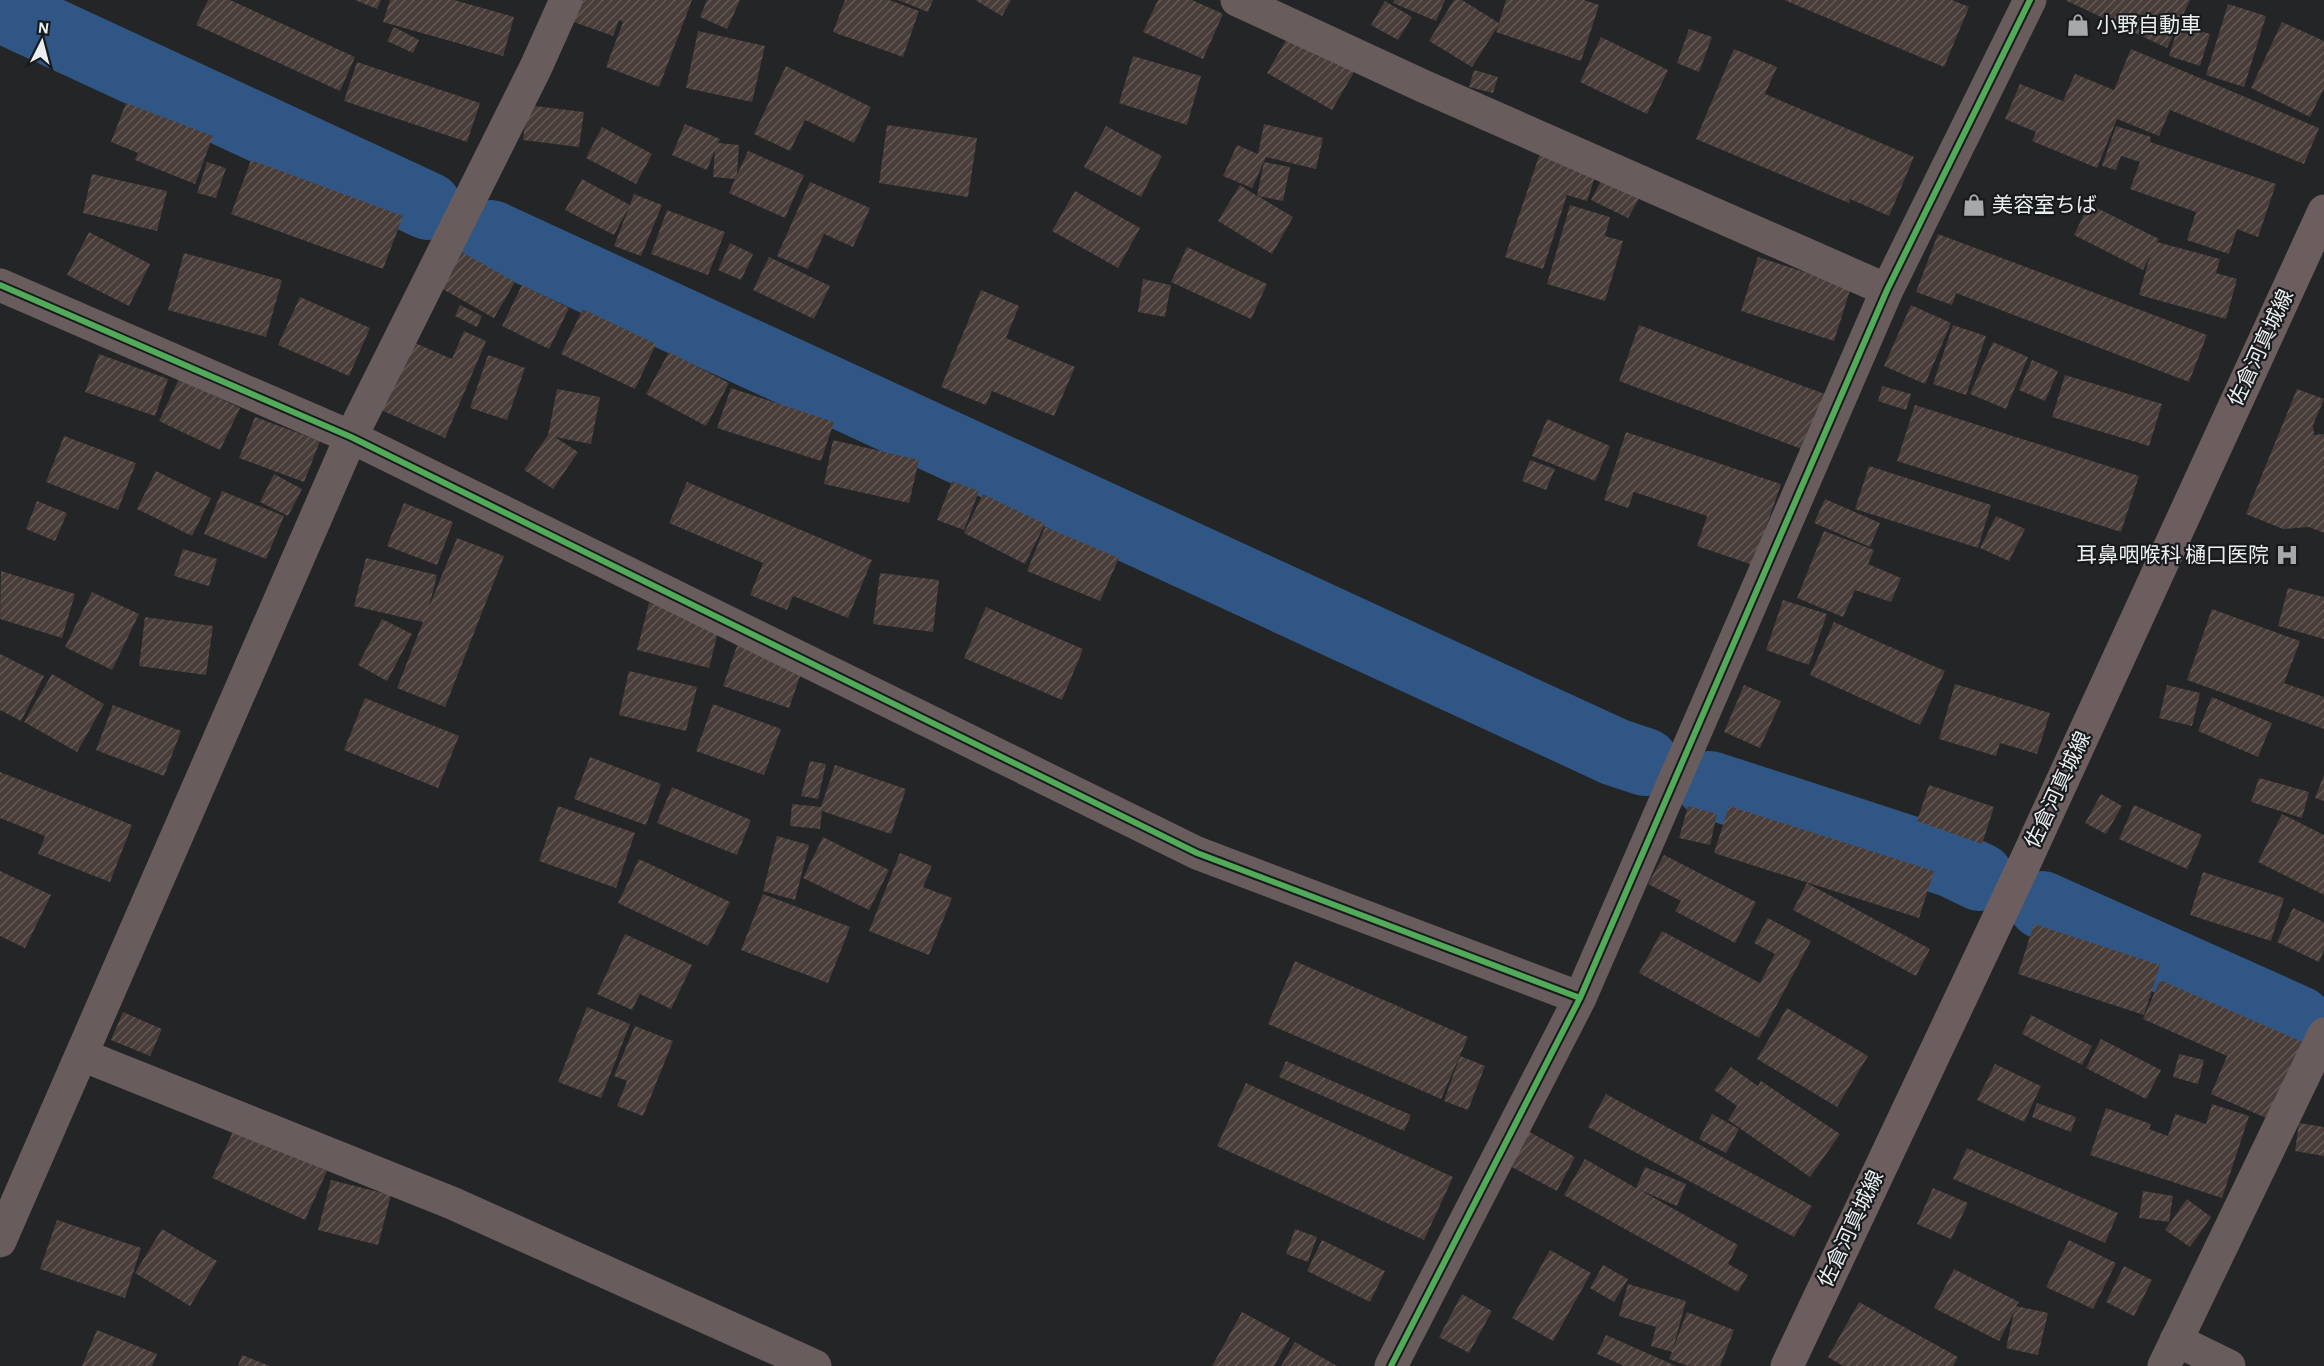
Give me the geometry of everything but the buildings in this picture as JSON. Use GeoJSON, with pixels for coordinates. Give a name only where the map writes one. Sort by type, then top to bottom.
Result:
{"type":"FeatureCollection","features":[{"type":"Feature","properties":{"kind":"main road","name":"佐倉河真城線"},"geometry":{"type":"LineString","coordinates":[[1787,1366],[2026,860],[2324,211]]}},
{"type":"Feature","properties":{"kind":"street"},"geometry":{"type":"LineString","coordinates":[[0,1241],[351,437],[536,67],[566,0]]}},
{"type":"Feature","properties":{"kind":"street"},"geometry":{"type":"LineString","coordinates":[[1237,0],[1423,86],[1887,291]]}},
{"type":"Feature","properties":{"kind":"street"},"geometry":{"type":"LineString","coordinates":[[1391,1366],[1580,999],[1887,291],[2030,0]]}},
{"type":"Feature","properties":{"kind":"street"},"geometry":{"type":"LineString","coordinates":[[0,285],[351,437],[1197,853],[1580,999]]}},
{"type":"Feature","properties":{"kind":"street"},"geometry":{"type":"LineString","coordinates":[[2229,1366],[2170,1353],[2319,1044]]}},
{"type":"Feature","properties":{"kind":"street"},"geometry":{"type":"LineString","coordinates":[[82,1055],[452,1203],[815,1366]]}},
{"type":"Feature","properties":{"kind":"waterway"},"geometry":{"type":"LineString","coordinates":[[0,8],[428,206]]}},
{"type":"Feature","properties":{"kind":"waterway"},"geometry":{"type":"LineString","coordinates":[[491,234],[1615,752],[1645,762]]}},
{"type":"Feature","properties":{"kind":"waterway"},"geometry":{"type":"LineString","coordinates":[[1710,785],[1953,864],[1980,877]]}},
{"type":"Feature","properties":{"kind":"waterway"},"geometry":{"type":"LineString","coordinates":[[2042,905],[2299,1020]]}},
{"type":"Feature","properties":{"kind":"cycle path"},"geometry":{"type":"LineString","coordinates":[[1391,1366],[1580,998],[1887,290],[2030,0]]}},
{"type":"Feature","properties":{"kind":"cycle path"},"geometry":{"type":"LineString","coordinates":[[0,285],[351,437],[1197,853],[1580,998]]}},
{"type":"Feature","properties":{"kind":"place","name":"小野自動車"},"geometry":{"type":"Point","coordinates":[2078,25]}},
{"type":"Feature","properties":{"kind":"place","name":"美容室ちば"},"geometry":{"type":"Point","coordinates":[1974,205]}},
{"type":"Feature","properties":{"kind":"place","name":"耳鼻咽喉科 樋口医院"},"geometry":{"type":"Point","coordinates":[2287,555]}}]}
